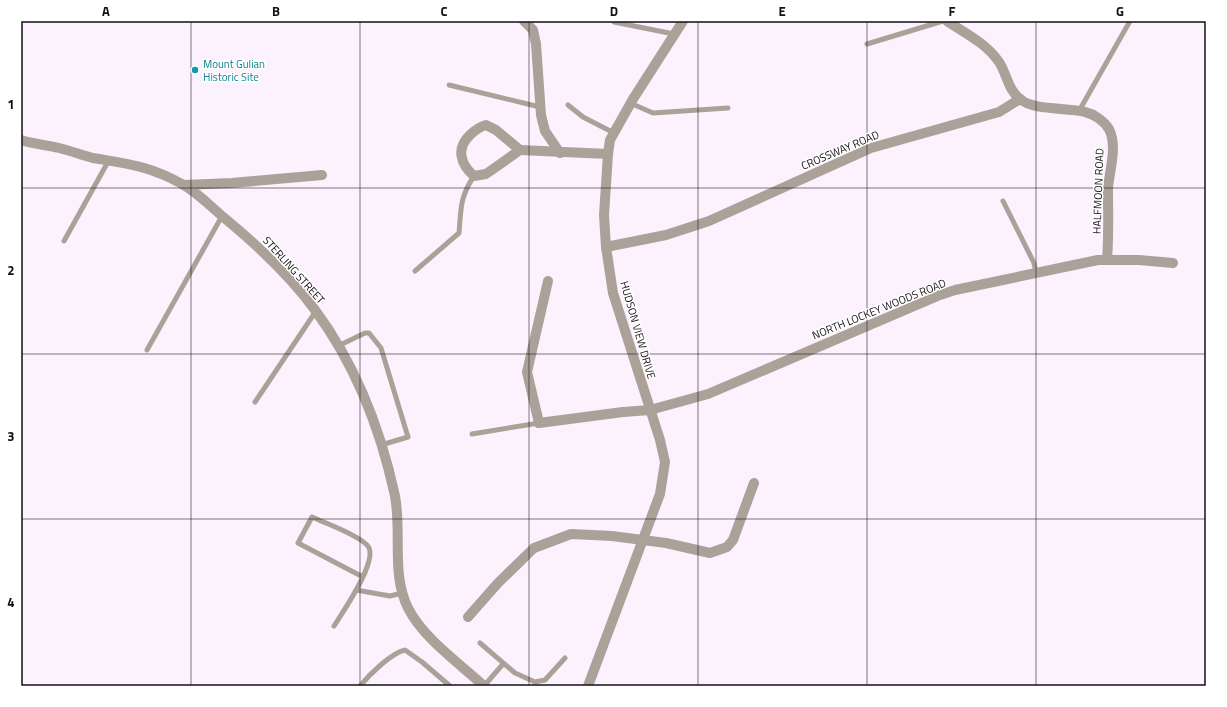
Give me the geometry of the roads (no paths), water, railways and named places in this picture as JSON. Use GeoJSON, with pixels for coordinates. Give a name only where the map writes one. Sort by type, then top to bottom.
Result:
{"type":"FeatureCollection","features":[{"type":"Feature","properties":{"kind":"street"},"geometry":{"type":"LineString","coordinates":[[524,21],[533,30],[536,44],[540,107],[545,131],[560,153]]}},
{"type":"Feature","properties":{"kind":"street","name":"HUDSON VIEW DRIVE"},"geometry":{"type":"LineString","coordinates":[[588,686],[644,541],[660,494],[665,462],[660,440],[613,293],[606,247],[604,215],[610,140],[630,103],[683,21]]}},
{"type":"Feature","properties":{"kind":"street"},"geometry":{"type":"LineString","coordinates":[[947,21],[970,34],[999,61],[1012,90],[1020,99],[1031,105],[1079,111]]}},
{"type":"Feature","properties":{"kind":"street","name":"CROSSWAY ROAD"},"geometry":{"type":"LineString","coordinates":[[606,247],[666,235],[709,222],[871,148],[999,112],[1020,99]]}},
{"type":"Feature","properties":{"kind":"street","name":"HALFMOON ROAD"},"geometry":{"type":"LineString","coordinates":[[1079,111],[1091,114],[1106,125],[1109,130],[1113,150],[1108,188],[1108,243],[1106,260]]}},
{"type":"Feature","properties":{"kind":"street"},"geometry":{"type":"LineString","coordinates":[[520,150],[486,174],[474,176],[463,162],[460,150],[464,140],[476,129],[486,125],[496,130],[520,150],[608,154]]}},
{"type":"Feature","properties":{"kind":"street","name":"STERLING STREET"},"geometry":{"type":"LineString","coordinates":[[21,140],[108,160],[143,166],[184,185],[261,249],[298,288],[316,311],[338,346],[371,416],[381,445],[389,469],[396,504],[399,580],[406,603],[415,620],[429,636],[484,686]]}},
{"type":"Feature","properties":{"kind":"street"},"geometry":{"type":"LineString","coordinates":[[184,185],[232,183],[322,175]]}},
{"type":"Feature","properties":{"kind":"street","name":"NORTH LOCKEY WOODS ROAD"},"geometry":{"type":"LineString","coordinates":[[539,423],[622,412],[650,410],[708,394],[940,295],[1098,260],[1173,263]]}},
{"type":"Feature","properties":{"kind":"street"},"geometry":{"type":"LineString","coordinates":[[539,423],[527,372],[548,281]]}},
{"type":"Feature","properties":{"kind":"street"},"geometry":{"type":"LineString","coordinates":[[468,617],[498,583],[534,548],[571,534],[612,536],[666,543],[710,553],[720,551],[733,540],[754,483]]}},
{"type":"Feature","properties":{"kind":"lane"},"geometry":{"type":"LineString","coordinates":[[867,44],[943,21]]}},
{"type":"Feature","properties":{"kind":"lane"},"geometry":{"type":"LineString","coordinates":[[1079,111],[1130,21]]}},
{"type":"Feature","properties":{"kind":"lane"},"geometry":{"type":"LineString","coordinates":[[614,22],[674,34]]}},
{"type":"Feature","properties":{"kind":"lane"},"geometry":{"type":"LineString","coordinates":[[449,85],[540,107]]}},
{"type":"Feature","properties":{"kind":"lane"},"geometry":{"type":"LineString","coordinates":[[630,103],[653,113],[728,108]]}},
{"type":"Feature","properties":{"kind":"lane"},"geometry":{"type":"LineString","coordinates":[[568,105],[583,117],[614,133]]}},
{"type":"Feature","properties":{"kind":"lane"},"geometry":{"type":"LineString","coordinates":[[64,241],[108,160]]}},
{"type":"Feature","properties":{"kind":"lane"},"geometry":{"type":"LineString","coordinates":[[415,271],[459,233],[460,208],[465,189],[474,176]]}},
{"type":"Feature","properties":{"kind":"lane"},"geometry":{"type":"LineString","coordinates":[[1003,201],[1034,263],[1036,273]]}},
{"type":"Feature","properties":{"kind":"lane"},"geometry":{"type":"LineString","coordinates":[[147,350],[222,216]]}},
{"type":"Feature","properties":{"kind":"lane"},"geometry":{"type":"LineString","coordinates":[[255,402],[316,311]]}},
{"type":"Feature","properties":{"kind":"lane"},"geometry":{"type":"LineString","coordinates":[[338,346],[365,333],[369,333],[381,348],[408,437],[381,445]]}},
{"type":"Feature","properties":{"kind":"lane"},"geometry":{"type":"LineString","coordinates":[[472,434],[539,423]]}},
{"type":"Feature","properties":{"kind":"lane"},"geometry":{"type":"LineString","coordinates":[[334,626],[363,577],[371,556],[371,549],[367,545],[312,517],[298,543],[363,577]]}},
{"type":"Feature","properties":{"kind":"lane"},"geometry":{"type":"LineString","coordinates":[[356,590],[390,596],[402,593]]}},
{"type":"Feature","properties":{"kind":"lane"},"geometry":{"type":"LineString","coordinates":[[480,643],[503,664],[521,676],[535,682],[545,680],[565,658]]}},
{"type":"Feature","properties":{"kind":"lane"},"geometry":{"type":"LineString","coordinates":[[360,686],[387,661],[396,654],[405,650],[422,662],[450,686]]}},
{"type":"Feature","properties":{"kind":"lane"},"geometry":{"type":"LineString","coordinates":[[484,686],[503,664]]}},
{"type":"Feature","properties":{"kind":"place","name":"Mount Gulian Historic Site"},"geometry":{"type":"Point","coordinates":[195,70]}}]}
